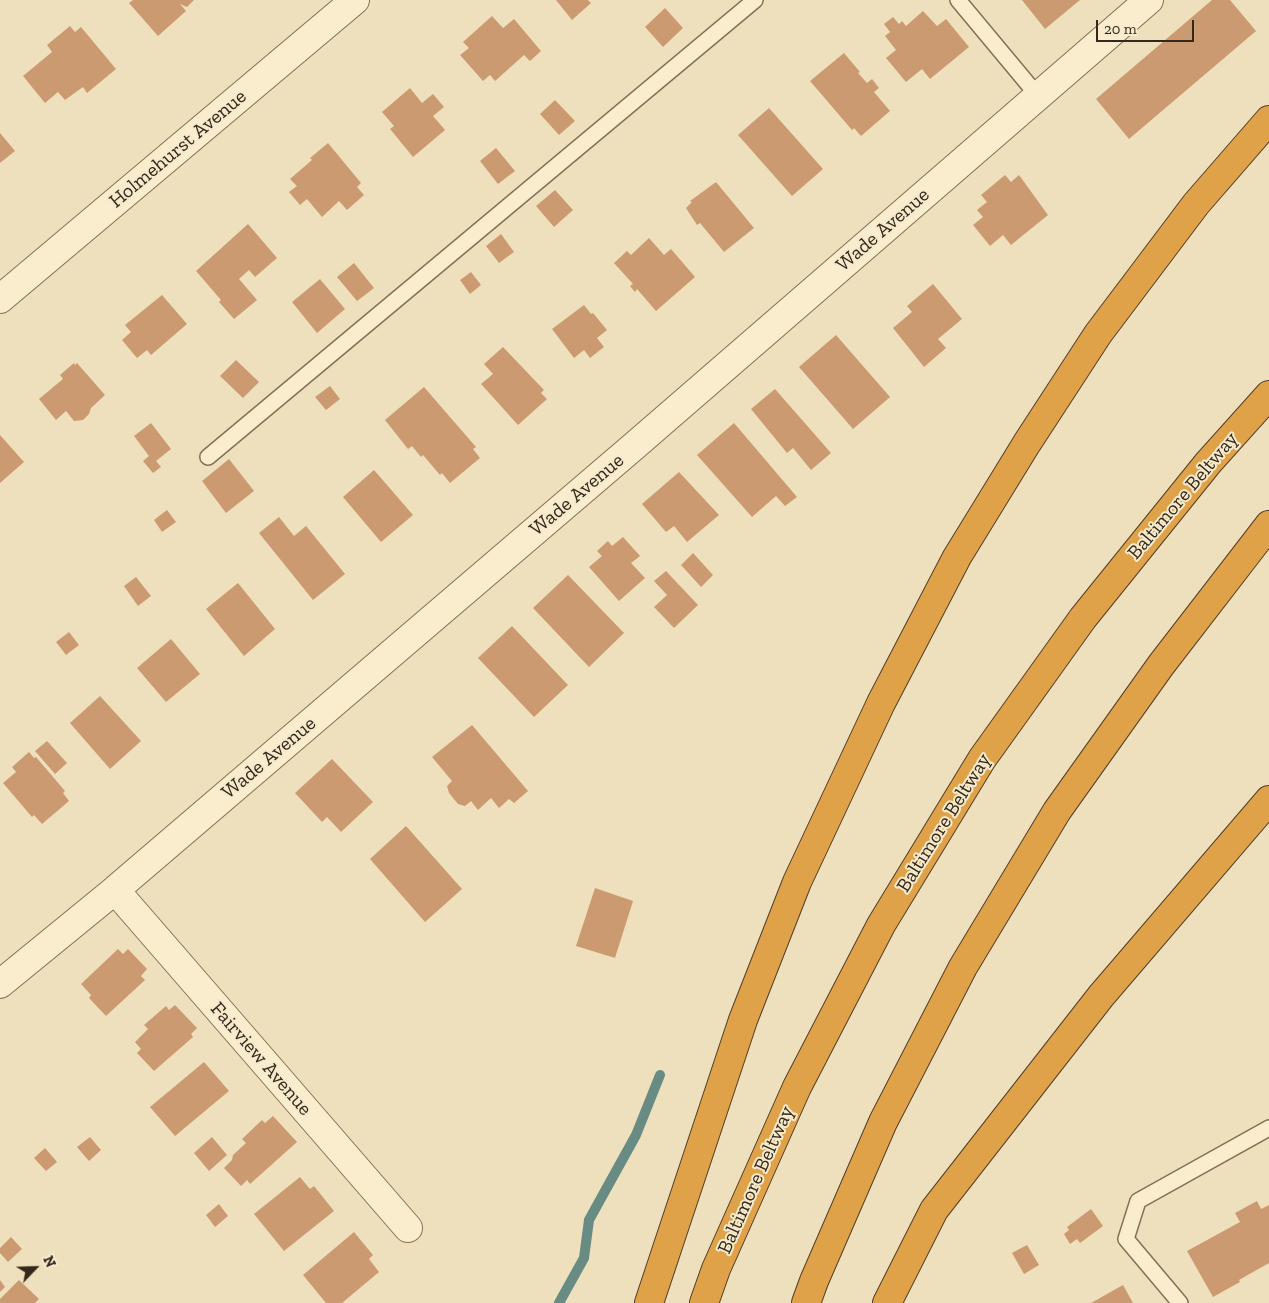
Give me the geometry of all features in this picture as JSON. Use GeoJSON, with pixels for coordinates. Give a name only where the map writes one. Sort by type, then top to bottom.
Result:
{"type":"FeatureCollection","features":[{"type":"Feature","properties":{"kind":"highway"},"geometry":{"type":"LineString","coordinates":[[649,1303],[664,1253],[743,1020],[797,882],[881,703],[957,557],[1098,334],[1196,204],[1269,120]]}},
{"type":"Feature","properties":{"kind":"highway","name":"Baltimore Beltway"},"geometry":{"type":"LineString","coordinates":[[704,1303],[716,1269],[797,1086],[881,925],[982,759],[1083,618],[1208,463],[1269,395]]}},
{"type":"Feature","properties":{"kind":"highway"},"geometry":{"type":"LineString","coordinates":[[806,1303],[814,1280],[883,1122],[963,967],[1057,811],[1161,664],[1269,525]]}},
{"type":"Feature","properties":{"kind":"highway"},"geometry":{"type":"LineString","coordinates":[[887,1303],[934,1210],[1102,996],[1269,800]]}},
{"type":"Feature","properties":{"kind":"street","name":"Holmehurst Avenue"},"geometry":{"type":"LineString","coordinates":[[0,299],[355,0]]}},
{"type":"Feature","properties":{"kind":"street","name":"Wade Avenue"},"geometry":{"type":"LineString","coordinates":[[0,984],[115,890],[626,454],[1149,0]]}},
{"type":"Feature","properties":{"kind":"street","name":"Fairview Avenue"},"geometry":{"type":"LineString","coordinates":[[115,890],[408,1228]]}},
{"type":"Feature","properties":{"kind":"lane"},"geometry":{"type":"LineString","coordinates":[[208,457],[755,0]]}},
{"type":"Feature","properties":{"kind":"lane"},"geometry":{"type":"LineString","coordinates":[[958,0],[1038,96]]}},
{"type":"Feature","properties":{"kind":"lane"},"geometry":{"type":"LineString","coordinates":[[1180,1303],[1126,1238],[1138,1201],[1269,1128]]}},
{"type":"Feature","properties":{"kind":"building"},"geometry":{"type":"Polygon","coordinates":[[[133,0],[194,0],[187,7],[180,4],[186,11],[158,36],[129,3],[133,0]]]}},
{"type":"Feature","properties":{"kind":"building"},"geometry":{"type":"Polygon","coordinates":[[[556,0],[588,0],[591,3],[572,20],[556,0]]]}},
{"type":"Feature","properties":{"kind":"building"},"geometry":{"type":"Polygon","coordinates":[[[1022,0],[1080,0],[1045,29],[1022,0]]]}},
{"type":"Feature","properties":{"kind":"building"},"geometry":{"type":"Polygon","coordinates":[[[1212,0],[1230,0],[1256,31],[1129,139],[1096,99],[1212,0]]]}},
{"type":"Feature","properties":{"kind":"building"},"geometry":{"type":"Polygon","coordinates":[[[665,8],[683,28],[663,47],[645,27],[665,8]]]}},
{"type":"Feature","properties":{"kind":"building"},"geometry":{"type":"Polygon","coordinates":[[[923,11],[937,26],[946,19],[969,47],[930,79],[922,69],[906,82],[886,58],[896,50],[885,36],[890,32],[884,24],[893,17],[899,24],[902,21],[906,26],[923,11]]]}},
{"type":"Feature","properties":{"kind":"building"},"geometry":{"type":"Polygon","coordinates":[[[492,16],[503,28],[514,19],[541,51],[530,61],[524,55],[495,81],[490,75],[483,81],[460,55],[469,48],[463,42],[492,16]]]}},
{"type":"Feature","properties":{"kind":"building"},"geometry":{"type":"Polygon","coordinates":[[[70,26],[75,32],[81,27],[116,69],[87,93],[83,87],[65,100],[58,92],[45,103],[23,76],[52,52],[47,45],[70,26]]]}},
{"type":"Feature","properties":{"kind":"building"},"geometry":{"type":"Polygon","coordinates":[[[844,53],[867,83],[872,79],[879,88],[874,92],[890,111],[861,136],[854,128],[852,130],[810,81],[844,53]]]}},
{"type":"Feature","properties":{"kind":"building"},"geometry":{"type":"Polygon","coordinates":[[[410,88],[422,103],[433,94],[444,107],[433,116],[445,130],[413,157],[390,129],[394,126],[382,112],[410,88]]]}},
{"type":"Feature","properties":{"kind":"building"},"geometry":{"type":"Polygon","coordinates":[[[555,100],[575,121],[559,135],[540,114],[555,100]]]}},
{"type":"Feature","properties":{"kind":"building"},"geometry":{"type":"Polygon","coordinates":[[[769,108],[823,169],[792,196],[738,135],[769,108]]]}},
{"type":"Feature","properties":{"kind":"building"},"geometry":{"type":"Polygon","coordinates":[[[0,133],[15,151],[0,163],[0,133]]]}},
{"type":"Feature","properties":{"kind":"building"},"geometry":{"type":"Polygon","coordinates":[[[328,143],[361,183],[357,187],[364,195],[347,210],[339,201],[322,217],[307,199],[300,205],[289,192],[297,186],[290,179],[328,143]]]}},
{"type":"Feature","properties":{"kind":"building"},"geometry":{"type":"Polygon","coordinates":[[[496,148],[515,171],[498,184],[480,161],[496,148]]]}},
{"type":"Feature","properties":{"kind":"building"},"geometry":{"type":"Polygon","coordinates":[[[1005,175],[1011,182],[1019,175],[1048,215],[1011,245],[1003,235],[990,246],[973,225],[983,217],[977,210],[987,202],[981,195],[1005,175]]]}},
{"type":"Feature","properties":{"kind":"building"},"geometry":{"type":"Polygon","coordinates":[[[716,182],[754,228],[724,252],[700,223],[697,225],[686,208],[692,202],[690,201],[716,182]]]}},
{"type":"Feature","properties":{"kind":"building"},"geometry":{"type":"Polygon","coordinates":[[[555,190],[573,210],[554,227],[536,206],[555,190]]]}},
{"type":"Feature","properties":{"kind":"building"},"geometry":{"type":"Polygon","coordinates":[[[248,224],[277,258],[255,277],[249,270],[239,279],[257,300],[234,319],[219,302],[221,300],[196,271],[248,224]]]}},
{"type":"Feature","properties":{"kind":"building"},"geometry":{"type":"Polygon","coordinates":[[[501,234],[514,252],[499,263],[486,246],[501,234]]]}},
{"type":"Feature","properties":{"kind":"building"},"geometry":{"type":"Polygon","coordinates":[[[649,238],[664,255],[671,249],[695,277],[656,311],[637,289],[635,292],[630,286],[633,284],[614,263],[627,251],[631,255],[649,238]]]}},
{"type":"Feature","properties":{"kind":"building"},"geometry":{"type":"Polygon","coordinates":[[[354,263],[374,288],[357,301],[337,277],[354,263]]]}},
{"type":"Feature","properties":{"kind":"building"},"geometry":{"type":"Polygon","coordinates":[[[471,272],[481,285],[470,294],[460,280],[471,272]]]}},
{"type":"Feature","properties":{"kind":"building"},"geometry":{"type":"Polygon","coordinates":[[[320,279],[345,309],[317,333],[292,302],[320,279]]]}},
{"type":"Feature","properties":{"kind":"building"},"geometry":{"type":"Polygon","coordinates":[[[933,284],[962,319],[938,339],[946,348],[924,367],[893,328],[912,312],[907,306],[933,284]]]}},
{"type":"Feature","properties":{"kind":"building"},"geometry":{"type":"Polygon","coordinates":[[[162,295],[187,324],[151,355],[147,350],[137,358],[122,340],[131,332],[125,325],[162,295]]]}},
{"type":"Feature","properties":{"kind":"building"},"geometry":{"type":"Polygon","coordinates":[[[584,305],[607,330],[597,338],[604,347],[590,358],[584,350],[574,358],[552,329],[584,305]]]}},
{"type":"Feature","properties":{"kind":"building"},"geometry":{"type":"Polygon","coordinates":[[[836,335],[890,397],[853,429],[799,367],[836,335]]]}},
{"type":"Feature","properties":{"kind":"building"},"geometry":{"type":"Polygon","coordinates":[[[503,347],[544,390],[541,393],[547,399],[518,425],[481,384],[493,374],[484,364],[503,347]]]}},
{"type":"Feature","properties":{"kind":"building"},"geometry":{"type":"Polygon","coordinates":[[[236,360],[259,382],[243,398],[220,376],[236,360]]]}},
{"type":"Feature","properties":{"kind":"building"},"geometry":{"type":"Polygon","coordinates":[[[74,363],[75,365],[77,363],[105,395],[91,408],[89,414],[83,420],[74,421],[66,411],[56,420],[39,399],[63,379],[60,375],[74,363]]]}},
{"type":"Feature","properties":{"kind":"building"},"geometry":{"type":"Polygon","coordinates":[[[330,386],[340,399],[326,410],[315,397],[330,386]]]}},
{"type":"Feature","properties":{"kind":"building"},"geometry":{"type":"Polygon","coordinates":[[[424,387],[476,447],[473,449],[480,458],[450,483],[442,473],[440,475],[423,455],[421,457],[412,446],[408,449],[385,420],[424,387]]]}},
{"type":"Feature","properties":{"kind":"building"},"geometry":{"type":"Polygon","coordinates":[[[775,389],[831,453],[811,470],[793,448],[787,453],[751,409],[775,389]]]}},
{"type":"Feature","properties":{"kind":"building"},"geometry":{"type":"Polygon","coordinates":[[[151,423],[171,449],[156,461],[161,467],[153,473],[143,461],[149,456],[134,436],[151,423]]]}},
{"type":"Feature","properties":{"kind":"building"},"geometry":{"type":"Polygon","coordinates":[[[734,423],[797,497],[785,506],[776,496],[752,517],[697,455],[734,423]]]}},
{"type":"Feature","properties":{"kind":"building"},"geometry":{"type":"Polygon","coordinates":[[[0,435],[24,462],[0,483],[0,435]]]}},
{"type":"Feature","properties":{"kind":"building"},"geometry":{"type":"Polygon","coordinates":[[[229,459],[254,491],[226,513],[202,481],[229,459]]]}},
{"type":"Feature","properties":{"kind":"building"},"geometry":{"type":"Polygon","coordinates":[[[374,470],[413,515],[381,542],[343,497],[374,470]]]}},
{"type":"Feature","properties":{"kind":"building"},"geometry":{"type":"Polygon","coordinates":[[[679,472],[719,515],[687,542],[674,526],[666,532],[642,504],[679,472]]]}},
{"type":"Feature","properties":{"kind":"building"},"geometry":{"type":"Polygon","coordinates":[[[167,510],[176,522],[162,532],[154,520],[167,510]]]}},
{"type":"Feature","properties":{"kind":"building"},"geometry":{"type":"Polygon","coordinates":[[[279,517],[294,536],[306,526],[345,574],[313,600],[259,533],[279,517]]]}},
{"type":"Feature","properties":{"kind":"building"},"geometry":{"type":"Polygon","coordinates":[[[623,537],[640,556],[631,563],[645,578],[619,601],[589,567],[602,556],[597,551],[608,541],[612,546],[623,537]]]}},
{"type":"Feature","properties":{"kind":"building"},"geometry":{"type":"Polygon","coordinates":[[[693,553],[713,575],[701,587],[681,565],[693,553]]]}},
{"type":"Feature","properties":{"kind":"building"},"geometry":{"type":"Polygon","coordinates":[[[666,571],[698,605],[674,628],[654,607],[667,595],[654,581],[666,571]]]}},
{"type":"Feature","properties":{"kind":"building"},"geometry":{"type":"Polygon","coordinates":[[[568,575],[624,633],[589,667],[533,608],[568,575]]]}},
{"type":"Feature","properties":{"kind":"building"},"geometry":{"type":"Polygon","coordinates":[[[136,577],[151,596],[138,606],[124,586],[136,577]]]}},
{"type":"Feature","properties":{"kind":"building"},"geometry":{"type":"Polygon","coordinates":[[[238,583],[275,629],[244,656],[206,609],[238,583]]]}},
{"type":"Feature","properties":{"kind":"building"},"geometry":{"type":"Polygon","coordinates":[[[512,626],[568,685],[534,717],[478,658],[512,626]]]}},
{"type":"Feature","properties":{"kind":"building"},"geometry":{"type":"Polygon","coordinates":[[[69,632],[79,645],[66,655],[56,642],[69,632]]]}},
{"type":"Feature","properties":{"kind":"building"},"geometry":{"type":"Polygon","coordinates":[[[171,639],[200,674],[166,702],[137,668],[171,639]]]}},
{"type":"Feature","properties":{"kind":"building"},"geometry":{"type":"Polygon","coordinates":[[[100,696],[141,741],[110,769],[70,723],[100,696]]]}},
{"type":"Feature","properties":{"kind":"building"},"geometry":{"type":"Polygon","coordinates":[[[472,725],[528,791],[514,803],[509,799],[499,808],[491,798],[478,810],[471,801],[465,806],[458,804],[449,793],[447,786],[452,781],[432,757],[472,725]]]}},
{"type":"Feature","properties":{"kind":"building"},"geometry":{"type":"Polygon","coordinates":[[[47,741],[67,763],[55,774],[35,751],[47,741]]]}},
{"type":"Feature","properties":{"kind":"building"},"geometry":{"type":"Polygon","coordinates":[[[29,752],[34,758],[36,757],[65,791],[63,793],[69,801],[42,824],[34,815],[32,817],[3,783],[16,772],[12,767],[29,752]]]}},
{"type":"Feature","properties":{"kind":"building"},"geometry":{"type":"Polygon","coordinates":[[[332,759],[373,802],[341,832],[327,817],[322,822],[295,793],[332,759]]]}},
{"type":"Feature","properties":{"kind":"building"},"geometry":{"type":"Polygon","coordinates":[[[406,826],[462,889],[425,922],[370,859],[406,826]]]}},
{"type":"Feature","properties":{"kind":"building"},"geometry":{"type":"Polygon","coordinates":[[[595,888],[633,901],[615,958],[576,946],[595,888]]]}},
{"type":"Feature","properties":{"kind":"building"},"geometry":{"type":"Polygon","coordinates":[[[118,949],[123,954],[128,949],[147,969],[141,976],[145,980],[106,1016],[89,998],[91,995],[81,984],[118,949]]]}},
{"type":"Feature","properties":{"kind":"building"},"geometry":{"type":"Polygon","coordinates":[[[175,1005],[197,1028],[191,1034],[193,1037],[154,1071],[137,1053],[141,1049],[135,1042],[148,1029],[144,1025],[166,1006],[169,1010],[175,1005]]]}},
{"type":"Feature","properties":{"kind":"building"},"geometry":{"type":"Polygon","coordinates":[[[204,1062],[229,1091],[175,1136],[150,1107],[204,1062]]]}},
{"type":"Feature","properties":{"kind":"building"},"geometry":{"type":"Polygon","coordinates":[[[273,1116],[297,1142],[250,1184],[247,1180],[241,1186],[224,1168],[232,1160],[233,1155],[246,1143],[242,1139],[262,1120],[265,1123],[273,1116]]]}},
{"type":"Feature","properties":{"kind":"building"},"geometry":{"type":"Polygon","coordinates":[[[90,1137],[101,1150],[89,1161],[77,1147],[90,1137]]]}},
{"type":"Feature","properties":{"kind":"building"},"geometry":{"type":"Polygon","coordinates":[[[212,1137],[227,1155],[209,1171],[194,1153],[212,1137]]]}},
{"type":"Feature","properties":{"kind":"building"},"geometry":{"type":"Polygon","coordinates":[[[45,1148],[57,1162],[46,1171],[34,1158],[45,1148]]]}},
{"type":"Feature","properties":{"kind":"building"},"geometry":{"type":"Polygon","coordinates":[[[300,1177],[310,1189],[314,1186],[334,1211],[284,1251],[254,1214],[300,1177]]]}},
{"type":"Feature","properties":{"kind":"building"},"geometry":{"type":"Polygon","coordinates":[[[1257,1201],[1261,1209],[1269,1205],[1269,1263],[1213,1297],[1187,1251],[1240,1222],[1235,1213],[1257,1201]]]}},
{"type":"Feature","properties":{"kind":"building"},"geometry":{"type":"Polygon","coordinates":[[[219,1204],[228,1216],[215,1227],[206,1215],[219,1204]]]}},
{"type":"Feature","properties":{"kind":"building"},"geometry":{"type":"Polygon","coordinates":[[[1091,1209],[1103,1226],[1080,1243],[1077,1239],[1070,1244],[1064,1234],[1069,1230],[1067,1227],[1091,1209]]]}},
{"type":"Feature","properties":{"kind":"building"},"geometry":{"type":"Polygon","coordinates":[[[354,1232],[373,1255],[369,1259],[379,1272],[342,1303],[326,1303],[303,1275],[354,1232]]]}},
{"type":"Feature","properties":{"kind":"building"},"geometry":{"type":"Polygon","coordinates":[[[11,1237],[22,1249],[8,1262],[0,1253],[0,1248],[11,1237]]]}},
{"type":"Feature","properties":{"kind":"building"},"geometry":{"type":"Polygon","coordinates":[[[1027,1245],[1039,1265],[1024,1274],[1012,1253],[1027,1245]]]}},
{"type":"Feature","properties":{"kind":"building"},"geometry":{"type":"Polygon","coordinates":[[[0,1280],[5,1287],[0,1292],[0,1280]]]}},
{"type":"Feature","properties":{"kind":"building"},"geometry":{"type":"Polygon","coordinates":[[[19,1280],[39,1299],[35,1303],[0,1303],[0,1299],[19,1280]]]}},
{"type":"Feature","properties":{"kind":"building"},"geometry":{"type":"Polygon","coordinates":[[[1123,1285],[1133,1303],[1091,1303],[1123,1285]]]}},
{"type":"Feature","properties":{"kind":"waterway"},"geometry":{"type":"LineString","coordinates":[[559,1303],[584,1258],[589,1220],[636,1135],[660,1075]]}}]}
